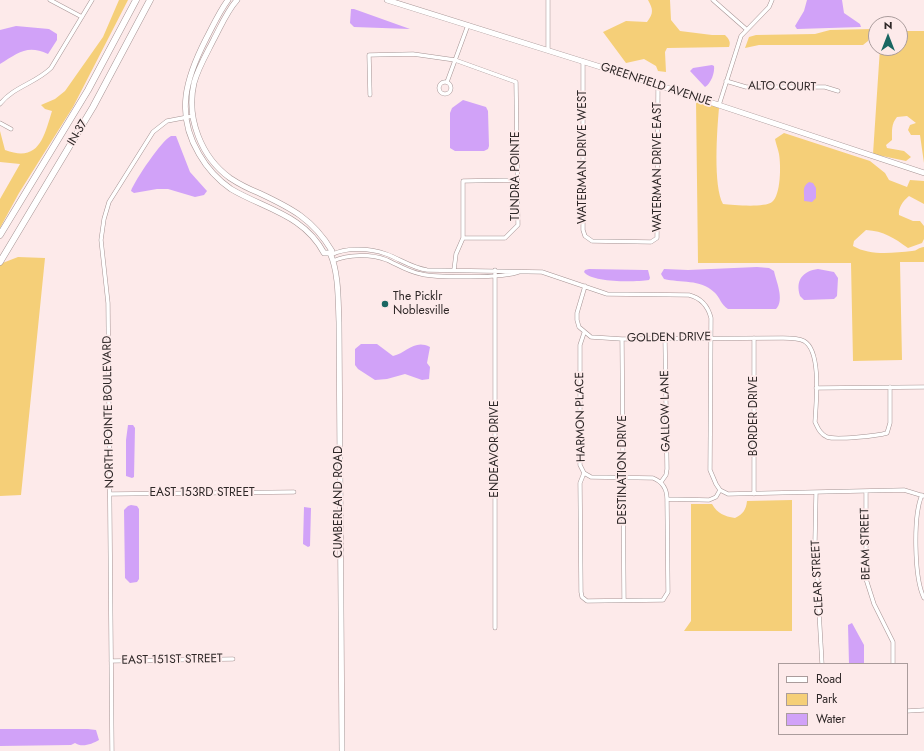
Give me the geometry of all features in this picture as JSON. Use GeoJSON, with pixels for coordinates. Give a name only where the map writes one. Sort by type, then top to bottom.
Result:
{"type":"FeatureCollection","features":[{"type":"Feature","properties":{"kind":"highway","name":"IN-37"},"geometry":{"type":"LineString","coordinates":[[0,235],[85,95],[136,0]]}},
{"type":"Feature","properties":{"kind":"highway","name":"IN-37"},"geometry":{"type":"LineString","coordinates":[[0,262],[93,107],[150,0]]}},
{"type":"Feature","properties":{"kind":"street"},"geometry":{"type":"LineString","coordinates":[[50,0],[82,17]]}},
{"type":"Feature","properties":{"kind":"street"},"geometry":{"type":"LineString","coordinates":[[0,104],[8,95],[41,76],[51,68],[92,0]]}},
{"type":"Feature","properties":{"kind":"street","name":"CUMBERLAND ROAD"},"geometry":{"type":"LineString","coordinates":[[228,0],[217,17],[190,71],[186,93],[186,117],[193,144],[214,175],[233,190],[293,219],[310,233],[324,253],[330,254]]}},
{"type":"Feature","properties":{"kind":"street","name":"CUMBERLAND ROAD"},"geometry":{"type":"LineString","coordinates":[[237,0],[225,18],[199,70],[193,90],[193,116],[203,146],[217,167],[238,184],[287,206],[302,215],[323,237],[332,250],[330,254],[333,261],[339,322],[342,751]]}},
{"type":"Feature","properties":{"kind":"street","name":"GREENFIELD AVENUE"},"geometry":{"type":"LineString","coordinates":[[388,0],[658,85],[924,173]]}},
{"type":"Feature","properties":{"kind":"street"},"geometry":{"type":"LineString","coordinates":[[548,0],[548,50]]}},
{"type":"Feature","properties":{"kind":"street"},"geometry":{"type":"LineString","coordinates":[[713,0],[746,29]]}},
{"type":"Feature","properties":{"kind":"street"},"geometry":{"type":"LineString","coordinates":[[718,105],[739,41],[746,29],[764,13],[772,0]]}},
{"type":"Feature","properties":{"kind":"street"},"geometry":{"type":"LineString","coordinates":[[447,82],[468,25]]}},
{"type":"Feature","properties":{"kind":"street"},"geometry":{"type":"LineString","coordinates":[[370,94],[369,55],[413,54],[455,60]]}},
{"type":"Feature","properties":{"kind":"street","name":"TUNDRA POINTE"},"geometry":{"type":"LineString","coordinates":[[455,60],[516,82],[518,225],[505,238],[463,238]]}},
{"type":"Feature","properties":{"kind":"street","name":"WATERMAN DRIVE WEST"},"geometry":{"type":"LineString","coordinates":[[583,61],[584,234],[592,241],[624,241]]}},
{"type":"Feature","properties":{"kind":"street","name":"ALTO COURT"},"geometry":{"type":"LineString","coordinates":[[726,81],[751,87],[825,87],[838,92]]}},
{"type":"Feature","properties":{"kind":"street","name":"WATERMAN DRIVE EAST"},"geometry":{"type":"LineString","coordinates":[[624,241],[650,242],[656,240],[658,236],[658,85]]}},
{"type":"Feature","properties":{"kind":"street","name":"NORTH POINTE BOULEVARD"},"geometry":{"type":"LineString","coordinates":[[112,751],[108,303],[101,240],[104,219],[111,198],[153,132],[167,121],[193,116]]}},
{"type":"Feature","properties":{"kind":"street"},"geometry":{"type":"LineString","coordinates":[[0,122],[11,129]]}},
{"type":"Feature","properties":{"kind":"street"},"geometry":{"type":"LineString","coordinates":[[454,270],[456,254],[463,238],[463,181],[517,180]]}},
{"type":"Feature","properties":{"kind":"street"},"geometry":{"type":"LineString","coordinates":[[330,254],[342,250],[371,251],[385,254],[422,270],[495,270],[547,273],[607,294],[689,295],[698,297],[709,311],[711,337],[710,470],[713,479],[720,490],[728,494],[904,490],[923,496],[916,513],[917,577],[924,598]]}},
{"type":"Feature","properties":{"kind":"street"},"geometry":{"type":"LineString","coordinates":[[333,261],[345,256],[381,258],[421,274],[495,276],[519,272]]}},
{"type":"Feature","properties":{"kind":"street","name":"ENDEAVOR DRIVE"},"geometry":{"type":"LineString","coordinates":[[495,270],[495,628]]}},
{"type":"Feature","properties":{"kind":"street"},"geometry":{"type":"LineString","coordinates":[[584,332],[579,327],[577,312],[585,286]]}},
{"type":"Feature","properties":{"kind":"street","name":"GOLDEN DRIVE"},"geometry":{"type":"LineString","coordinates":[[584,332],[591,337],[622,339],[711,337],[796,338],[806,342],[815,357],[816,388]]}},
{"type":"Feature","properties":{"kind":"street","name":"HARMON PLACE"},"geometry":{"type":"LineString","coordinates":[[584,332],[580,345],[580,464],[584,473],[580,483],[581,592],[582,597],[587,601],[624,600]]}},
{"type":"Feature","properties":{"kind":"street","name":"GALLOW LANE"},"geometry":{"type":"LineString","coordinates":[[661,482],[666,475],[667,469],[665,338]]}},
{"type":"Feature","properties":{"kind":"street","name":"BORDER DRIVE"},"geometry":{"type":"LineString","coordinates":[[754,338],[754,494]]}},
{"type":"Feature","properties":{"kind":"street","name":"DESTINATION DRIVE"},"geometry":{"type":"LineString","coordinates":[[622,339],[624,600]]}},
{"type":"Feature","properties":{"kind":"street"},"geometry":{"type":"LineString","coordinates":[[890,387],[890,423],[887,433],[876,436],[827,437],[819,431],[815,422],[816,388],[890,387],[924,387]]}},
{"type":"Feature","properties":{"kind":"street"},"geometry":{"type":"LineString","coordinates":[[584,473],[595,478],[654,478],[661,482],[665,488],[667,499],[668,592],[663,600],[624,600]]}},
{"type":"Feature","properties":{"kind":"street"},"geometry":{"type":"LineString","coordinates":[[667,499],[709,500],[716,497],[720,490]]}},
{"type":"Feature","properties":{"kind":"street","name":"BEAM STREET"},"geometry":{"type":"LineString","coordinates":[[866,491],[866,579],[874,604],[893,642],[893,663]]}},
{"type":"Feature","properties":{"kind":"street","name":"EAST 153RD STREET"},"geometry":{"type":"LineString","coordinates":[[110,494],[294,492]]}},
{"type":"Feature","properties":{"kind":"street","name":"CLEAR STREET"},"geometry":{"type":"LineString","coordinates":[[816,493],[815,541],[822,663]]}},
{"type":"Feature","properties":{"kind":"street","name":"EAST 151ST STREET"},"geometry":{"type":"LineString","coordinates":[[110,660],[233,659]]}},
{"type":"Feature","properties":{"kind":"street"},"geometry":{"type":"LineString","coordinates":[[908,711],[924,710]]}},
{"type":"Feature","properties":{"kind":"green space"},"geometry":{"type":"Polygon","coordinates":[[[119,0],[128,0],[73,107],[19,193],[0,228],[0,199],[20,164],[0,162],[0,131],[5,150],[16,153],[26,153],[33,150],[38,145],[43,138],[52,111],[45,109],[41,105],[55,99],[65,91],[103,37],[119,0]]]}},
{"type":"Feature","properties":{"kind":"green space"},"geometry":{"type":"Polygon","coordinates":[[[648,0],[670,0],[671,20],[680,31],[725,35],[730,44],[729,47],[667,48],[665,52],[666,72],[658,71],[656,66],[644,59],[626,63],[603,32],[626,21],[647,22],[652,11],[648,0]]]}},
{"type":"Feature","properties":{"kind":"green space"},"geometry":{"type":"Polygon","coordinates":[[[868,29],[868,41],[863,45],[759,45],[745,48],[749,37],[756,35],[815,34],[830,30],[868,29]]]}},
{"type":"Feature","properties":{"kind":"green space"},"geometry":{"type":"Polygon","coordinates":[[[908,31],[924,31],[924,163],[920,135],[911,135],[908,130],[910,125],[916,123],[907,116],[897,117],[892,128],[892,140],[886,145],[887,148],[904,151],[911,157],[906,161],[873,154],[879,56],[908,56],[908,31]]]}},
{"type":"Feature","properties":{"kind":"green space"},"geometry":{"type":"Polygon","coordinates":[[[696,100],[719,108],[717,172],[720,196],[723,204],[756,206],[772,202],[779,187],[780,172],[779,154],[775,139],[784,133],[870,161],[885,173],[889,180],[907,187],[910,180],[924,181],[924,204],[909,196],[901,205],[899,210],[899,215],[913,221],[920,221],[924,226],[924,239],[922,243],[908,248],[888,236],[878,232],[866,230],[854,241],[853,246],[874,253],[914,251],[924,247],[924,262],[900,262],[902,360],[853,361],[851,263],[698,263],[696,100]]]}},
{"type":"Feature","properties":{"kind":"green space"},"geometry":{"type":"Polygon","coordinates":[[[18,257],[45,258],[21,495],[0,496],[0,264],[18,257]]]}},
{"type":"Feature","properties":{"kind":"green space"},"geometry":{"type":"Polygon","coordinates":[[[792,500],[792,631],[684,631],[691,621],[691,504],[712,504],[722,514],[735,518],[744,511],[747,501],[792,500]]]}},
{"type":"Feature","properties":{"kind":"water"},"geometry":{"type":"Polygon","coordinates":[[[807,0],[842,0],[844,13],[860,24],[861,27],[797,29],[795,26],[804,11],[807,0]]]}},
{"type":"Feature","properties":{"kind":"water"},"geometry":{"type":"Polygon","coordinates":[[[351,9],[410,29],[354,27],[350,23],[351,9]]]}},
{"type":"Feature","properties":{"kind":"water"},"geometry":{"type":"Polygon","coordinates":[[[16,26],[49,29],[57,34],[57,40],[48,54],[34,50],[23,51],[0,64],[0,30],[16,26]]]}},
{"type":"Feature","properties":{"kind":"water"},"geometry":{"type":"Polygon","coordinates":[[[714,66],[714,69],[711,81],[705,87],[690,71],[693,68],[714,66]]]}},
{"type":"Feature","properties":{"kind":"water"},"geometry":{"type":"Polygon","coordinates":[[[463,100],[486,107],[488,111],[489,146],[488,149],[484,151],[455,151],[450,148],[450,113],[452,108],[463,100]]]}},
{"type":"Feature","properties":{"kind":"water"},"geometry":{"type":"Polygon","coordinates":[[[171,136],[176,136],[190,172],[207,191],[204,195],[195,197],[168,189],[157,189],[134,193],[131,191],[149,161],[171,136]]]}},
{"type":"Feature","properties":{"kind":"water"},"geometry":{"type":"Polygon","coordinates":[[[809,182],[813,183],[816,188],[816,198],[812,202],[804,201],[804,188],[809,182]]]}},
{"type":"Feature","properties":{"kind":"water"},"geometry":{"type":"Polygon","coordinates":[[[757,267],[769,268],[774,271],[780,296],[779,305],[776,309],[728,309],[709,288],[697,283],[664,279],[661,274],[664,269],[688,270],[757,267]]]}},
{"type":"Feature","properties":{"kind":"water"},"geometry":{"type":"Polygon","coordinates":[[[818,269],[834,272],[838,278],[837,296],[834,299],[804,300],[800,296],[800,281],[804,274],[818,269]]]}},
{"type":"Feature","properties":{"kind":"water"},"geometry":{"type":"Polygon","coordinates":[[[585,270],[648,270],[650,278],[649,280],[634,281],[604,280],[589,276],[584,272],[585,270]]]}},
{"type":"Feature","properties":{"kind":"water"},"geometry":{"type":"Polygon","coordinates":[[[361,344],[377,344],[393,356],[411,347],[419,345],[430,347],[427,363],[430,367],[429,379],[422,380],[405,374],[387,379],[375,380],[358,369],[355,365],[355,349],[361,344]]]}},
{"type":"Feature","properties":{"kind":"water"},"geometry":{"type":"Polygon","coordinates":[[[128,425],[133,425],[135,428],[134,477],[132,478],[126,476],[126,440],[128,425]]]}},
{"type":"Feature","properties":{"kind":"water"},"geometry":{"type":"Polygon","coordinates":[[[131,505],[137,506],[139,509],[139,579],[137,582],[130,583],[125,578],[124,510],[131,505]]]}},
{"type":"Feature","properties":{"kind":"water"},"geometry":{"type":"Polygon","coordinates":[[[304,507],[311,508],[310,546],[308,547],[303,544],[304,507]]]}},
{"type":"Feature","properties":{"kind":"water"},"geometry":{"type":"Polygon","coordinates":[[[852,623],[864,645],[864,663],[849,663],[848,625],[852,623]]]}},
{"type":"Feature","properties":{"kind":"water"},"geometry":{"type":"Polygon","coordinates":[[[0,729],[88,729],[96,730],[99,740],[84,745],[75,743],[71,745],[0,746],[0,729]]]}},
{"type":"Feature","properties":{"kind":"place","name":"The Picklr Noblesville"},"geometry":{"type":"Point","coordinates":[385,304]}}]}
